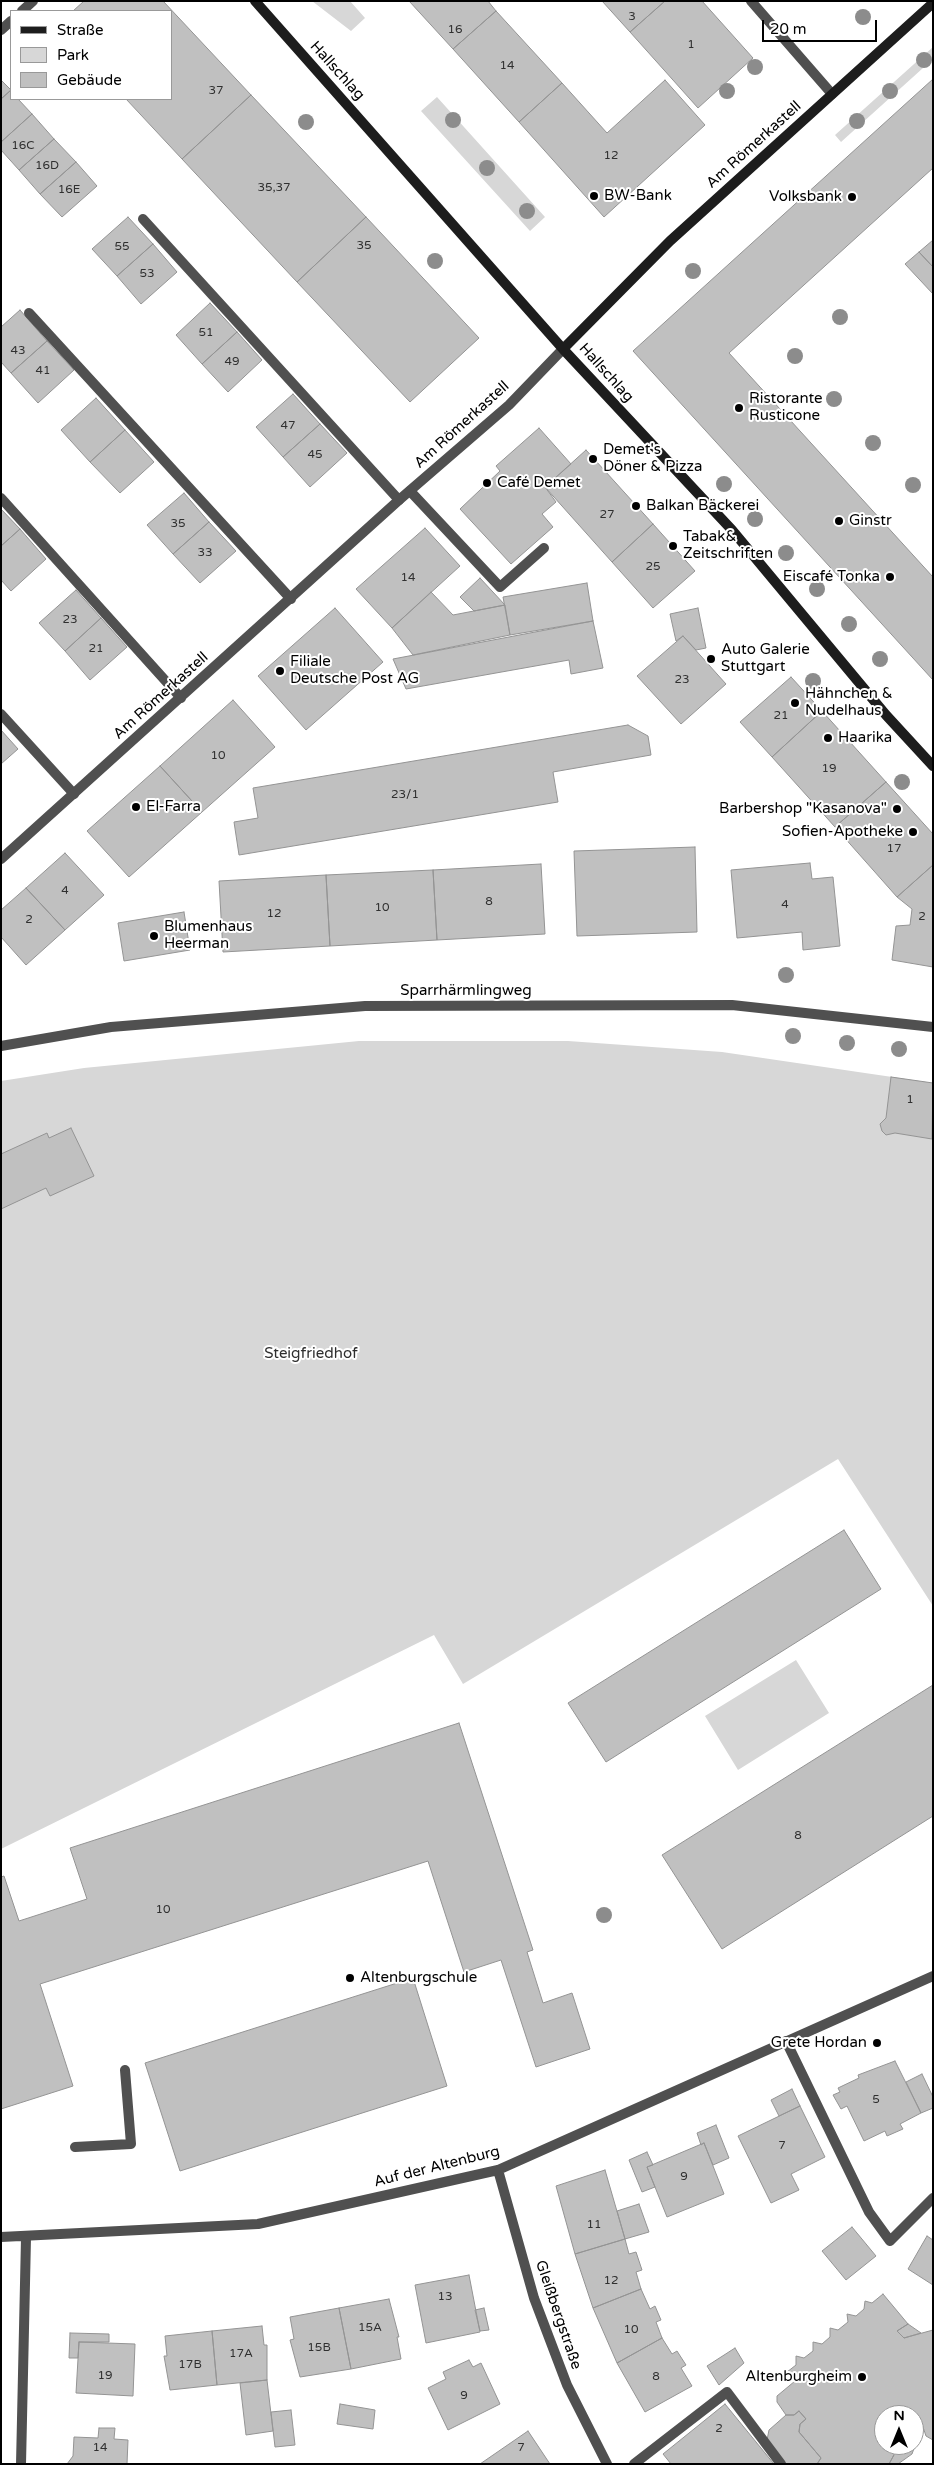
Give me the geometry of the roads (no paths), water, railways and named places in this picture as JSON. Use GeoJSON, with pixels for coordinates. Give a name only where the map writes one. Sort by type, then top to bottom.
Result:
{"type":"FeatureCollection","features":[{"type":"Feature","properties":{"kind":"main road","name":"Hallschlag"},"geometry":{"type":"LineString","coordinates":[[255,1],[563,349],[732,530],[886,715],[933,766]]}},
{"type":"Feature","properties":{"kind":"main road","name":"Am Römerkastell"},"geometry":{"type":"LineString","coordinates":[[563,349],[648,262],[933,3]]}},
{"type":"Feature","properties":{"kind":"street"},"geometry":{"type":"LineString","coordinates":[[23,10],[33,1]]}},
{"type":"Feature","properties":{"kind":"street"},"geometry":{"type":"LineString","coordinates":[[751,1],[832,94]]}},
{"type":"Feature","properties":{"kind":"street"},"geometry":{"type":"LineString","coordinates":[[143,219],[399,500]]}},
{"type":"Feature","properties":{"kind":"street"},"geometry":{"type":"LineString","coordinates":[[29,313],[291,599]]}},
{"type":"Feature","properties":{"kind":"street","name":"Am Römerkastell"},"geometry":{"type":"LineString","coordinates":[[1,859],[399,500],[508,405],[563,349]]}},
{"type":"Feature","properties":{"kind":"street"},"geometry":{"type":"LineString","coordinates":[[410,491],[500,588],[544,548]]}},
{"type":"Feature","properties":{"kind":"street"},"geometry":{"type":"LineString","coordinates":[[1,498],[181,698]]}},
{"type":"Feature","properties":{"kind":"street"},"geometry":{"type":"LineString","coordinates":[[1,714],[74,794]]}},
{"type":"Feature","properties":{"kind":"street","name":"Sparrhärmlingweg"},"geometry":{"type":"LineString","coordinates":[[1,1046],[111,1027],[365,1006],[732,1005],[933,1027]]}},
{"type":"Feature","properties":{"kind":"street","name":"Auf der Altenburg"},"geometry":{"type":"LineString","coordinates":[[1,2237],[26,2238],[258,2224],[498,2170],[933,1976]]}},
{"type":"Feature","properties":{"kind":"street"},"geometry":{"type":"LineString","coordinates":[[786,2042],[869,2212],[890,2241],[933,2198]]}},
{"type":"Feature","properties":{"kind":"street"},"geometry":{"type":"LineString","coordinates":[[75,2147],[131,2144],[125,2070]]}},
{"type":"Feature","properties":{"kind":"street","name":"Gleißbergstraße"},"geometry":{"type":"LineString","coordinates":[[498,2170],[534,2298],[567,2385],[607,2464]]}},
{"type":"Feature","properties":{"kind":"street"},"geometry":{"type":"LineString","coordinates":[[21,2464],[26,2238]]}},
{"type":"Feature","properties":{"kind":"street"},"geometry":{"type":"LineString","coordinates":[[634,2464],[727,2392],[781,2464]]}},
{"type":"Feature","properties":{"kind":"place","name":"BW-Bank"},"geometry":{"type":"Point","coordinates":[594,196]}},
{"type":"Feature","properties":{"kind":"place","name":"Volksbank"},"geometry":{"type":"Point","coordinates":[852,197]}},
{"type":"Feature","properties":{"kind":"place","name":"Ristorante Rusticone"},"geometry":{"type":"Point","coordinates":[739,408]}},
{"type":"Feature","properties":{"kind":"place","name":"Demet's Döner & Pizza"},"geometry":{"type":"Point","coordinates":[593,459]}},
{"type":"Feature","properties":{"kind":"place","name":"Café Demet"},"geometry":{"type":"Point","coordinates":[487,483]}},
{"type":"Feature","properties":{"kind":"place","name":"Balkan Bäckerei"},"geometry":{"type":"Point","coordinates":[636,506]}},
{"type":"Feature","properties":{"kind":"place","name":"Ginstr"},"geometry":{"type":"Point","coordinates":[839,521]}},
{"type":"Feature","properties":{"kind":"place","name":"Tabak& Zeitschriften"},"geometry":{"type":"Point","coordinates":[673,546]}},
{"type":"Feature","properties":{"kind":"place","name":"Eiscafé Tonka"},"geometry":{"type":"Point","coordinates":[890,577]}},
{"type":"Feature","properties":{"kind":"place","name":"Auto Galerie Stuttgart"},"geometry":{"type":"Point","coordinates":[711,659]}},
{"type":"Feature","properties":{"kind":"place","name":"Filiale Deutsche Post AG"},"geometry":{"type":"Point","coordinates":[280,671]}},
{"type":"Feature","properties":{"kind":"place","name":"Hähnchen & Nudelhaus"},"geometry":{"type":"Point","coordinates":[795,703]}},
{"type":"Feature","properties":{"kind":"place","name":"Haarika"},"geometry":{"type":"Point","coordinates":[828,738]}},
{"type":"Feature","properties":{"kind":"place","name":"El-Farra"},"geometry":{"type":"Point","coordinates":[136,807]}},
{"type":"Feature","properties":{"kind":"place","name":"Barbershop \"Kasanova\""},"geometry":{"type":"Point","coordinates":[897,809]}},
{"type":"Feature","properties":{"kind":"place","name":"Sofien-Apotheke"},"geometry":{"type":"Point","coordinates":[913,832]}},
{"type":"Feature","properties":{"kind":"place","name":"Blumenhaus Heerman"},"geometry":{"type":"Point","coordinates":[154,936]}},
{"type":"Feature","properties":{"kind":"place","name":"Altenburgschule"},"geometry":{"type":"Point","coordinates":[350,1978]}},
{"type":"Feature","properties":{"kind":"place","name":"Grete Hordan"},"geometry":{"type":"Point","coordinates":[877,2043]}},
{"type":"Feature","properties":{"kind":"place","name":"Altenburgheim"},"geometry":{"type":"Point","coordinates":[862,2377]}},
{"type":"Feature","properties":{"kind":"park label","name":"Steigfriedhof"},"geometry":{"type":"Point","coordinates":[311,1354]}}]}
